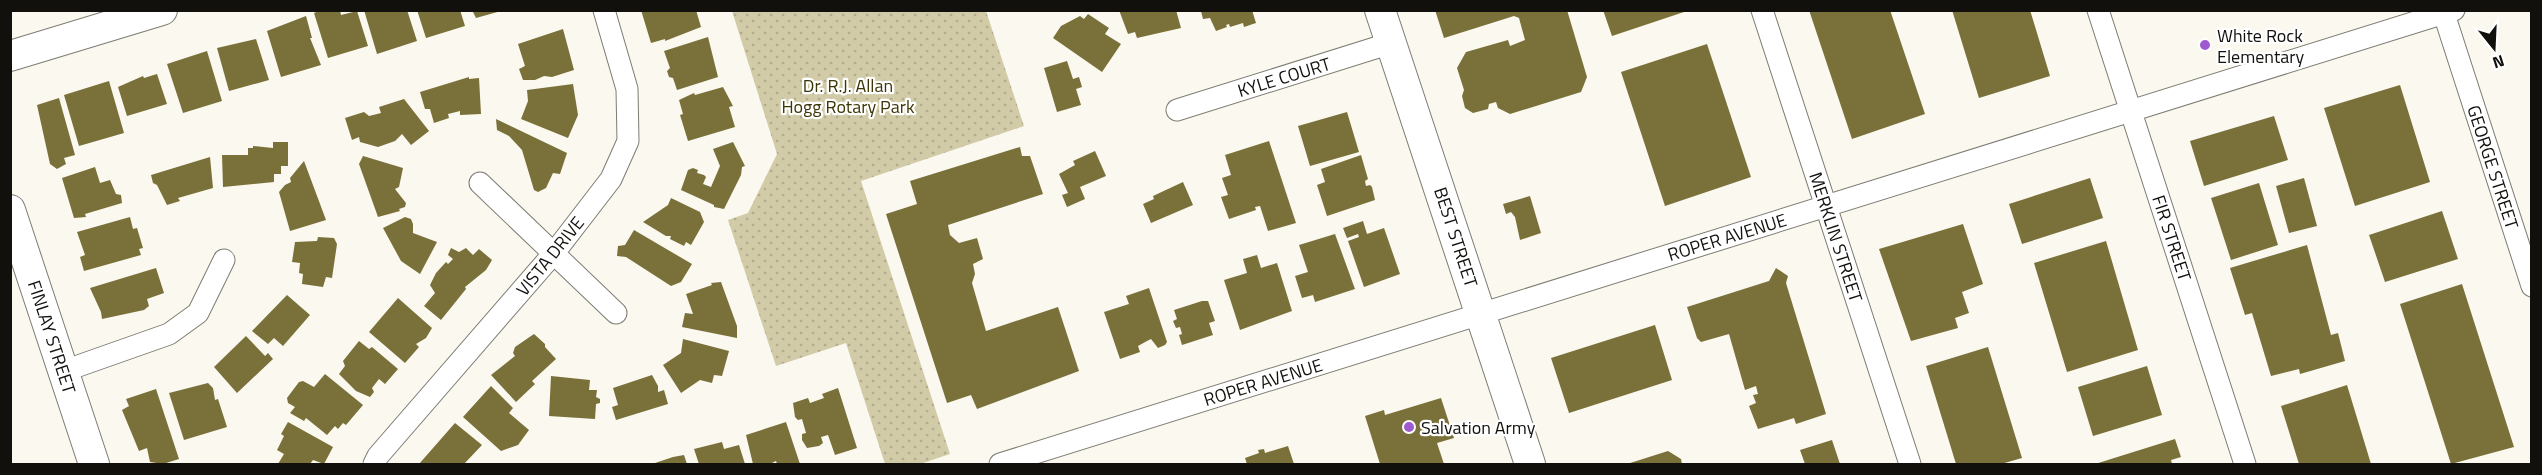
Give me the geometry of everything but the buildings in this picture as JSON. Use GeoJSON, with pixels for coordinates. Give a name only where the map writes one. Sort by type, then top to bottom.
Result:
{"type":"FeatureCollection","features":[{"type":"Feature","properties":{"kind":"street"},"geometry":{"type":"LineString","coordinates":[[10,56],[162,10]]}},
{"type":"Feature","properties":{"kind":"street","name":"VISTA DRIVE"},"geometry":{"type":"LineString","coordinates":[[374,465],[378,456],[554,253],[611,179],[628,141],[627,89],[604,10]]}},
{"type":"Feature","properties":{"kind":"street","name":"BEST STREET"},"geometry":{"type":"LineString","coordinates":[[1380,10],[1530,465]]}},
{"type":"Feature","properties":{"kind":"street","name":"MERKLIN STREET"},"geometry":{"type":"LineString","coordinates":[[1762,10],[1910,465]]}},
{"type":"Feature","properties":{"kind":"street","name":"FIR STREET"},"geometry":{"type":"LineString","coordinates":[[2098,10],[2245,465]]}},
{"type":"Feature","properties":{"kind":"street","name":"ROPER AVENUE"},"geometry":{"type":"LineString","coordinates":[[1000,465],[2449,12]]}},
{"type":"Feature","properties":{"kind":"street","name":"GEORGE STREET"},"geometry":{"type":"LineString","coordinates":[[2449,12],[2532,286]]}},
{"type":"Feature","properties":{"kind":"street","name":"KYLE COURT"},"geometry":{"type":"LineString","coordinates":[[1177,110],[1391,43]]}},
{"type":"Feature","properties":{"kind":"street"},"geometry":{"type":"LineString","coordinates":[[480,183],[616,314]]}},
{"type":"Feature","properties":{"kind":"street","name":"FINLAY STREET"},"geometry":{"type":"LineString","coordinates":[[10,210],[94,465]]}},
{"type":"Feature","properties":{"kind":"street"},"geometry":{"type":"LineString","coordinates":[[64,371],[169,334],[198,313],[224,260]]}},
{"type":"Feature","properties":{"kind":"green space","name":"Dr. R.J. Allan Hogg Rotary Park"},"geometry":{"type":"Polygon","coordinates":[[[732,11],[986,11],[1024,126],[861,181],[950,454],[920,464],[885,464],[846,343],[776,366],[728,220],[748,213],[777,154],[732,11]]]}},
{"type":"Feature","properties":{"kind":"place","name":"White Rock Elementary"},"geometry":{"type":"Point","coordinates":[2205,45]}},
{"type":"Feature","properties":{"kind":"place","name":"Salvation Army"},"geometry":{"type":"Point","coordinates":[1409,427]}}]}
